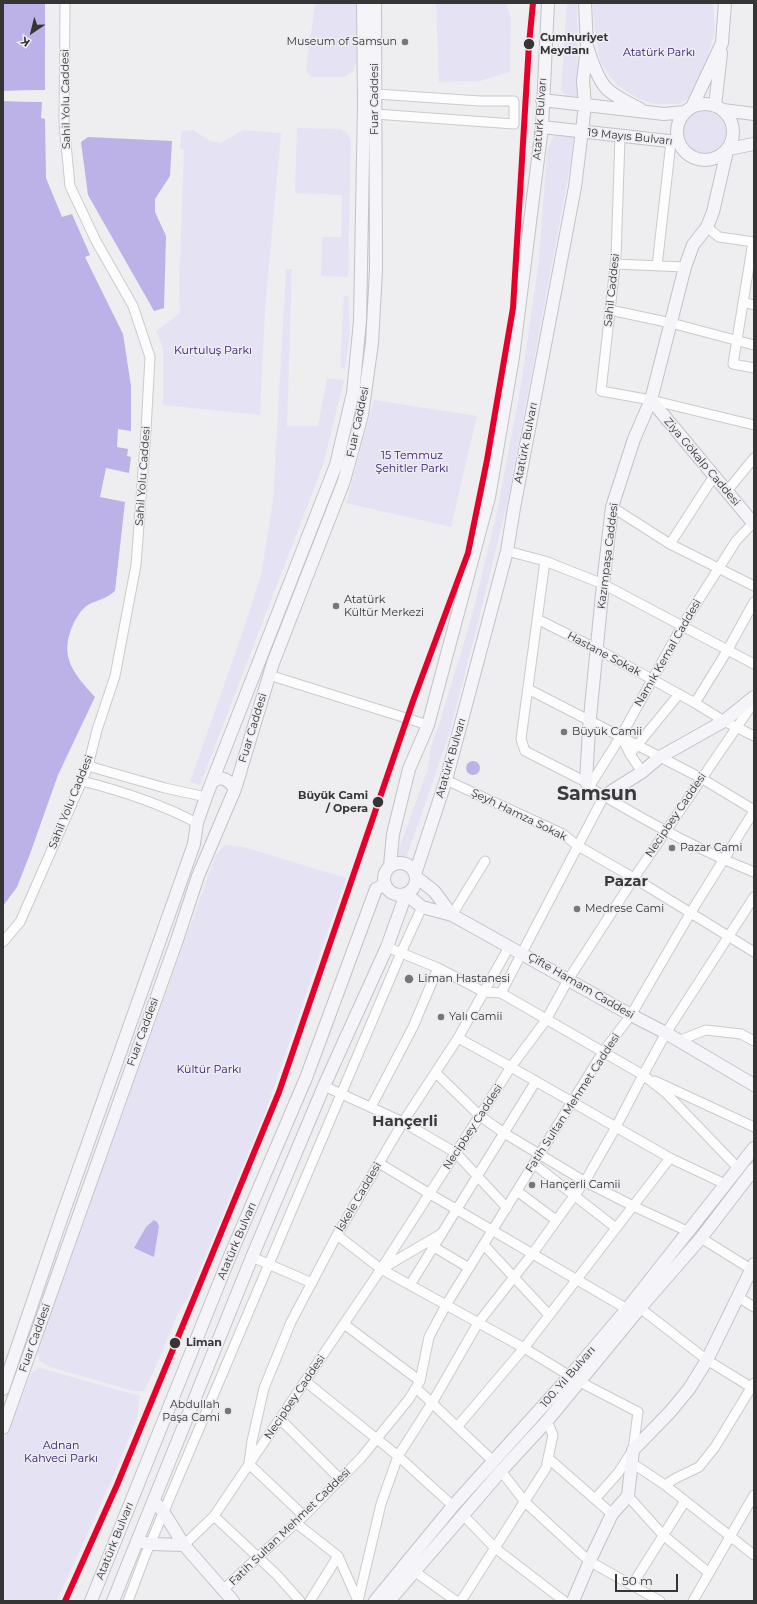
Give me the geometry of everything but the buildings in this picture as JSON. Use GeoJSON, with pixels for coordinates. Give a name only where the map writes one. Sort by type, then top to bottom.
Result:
{"type":"FeatureCollection","features":[{"type":"Feature","properties":{"kind":"main road","name":"Fuar Caddesi"},"geometry":{"type":"LineString","coordinates":[[3,1388],[194,844],[197,823],[206,797],[336,465],[353,393],[360,321],[364,104],[363,3]]}},
{"type":"Feature","properties":{"kind":"main road","name":"Fuar Caddesi"},"geometry":{"type":"LineString","coordinates":[[3,1428],[177,940],[198,876],[235,789],[269,675],[344,480],[362,415],[372,343],[376,270],[375,3]]}},
{"type":"Feature","properties":{"kind":"main road","name":"Atatürk Bulvarı"},"geometry":{"type":"LineString","coordinates":[[390,866],[393,834],[409,769],[428,725],[489,497],[513,357],[542,128],[542,100],[548,3]]}},
{"type":"Feature","properties":{"kind":"main road","name":"Atatürk Bulvarı"},"geometry":{"type":"LineString","coordinates":[[416,876],[446,780],[507,551],[575,187],[585,106],[583,81],[587,46],[585,3]]}},
{"type":"Feature","properties":{"kind":"main road"},"geometry":{"type":"LineString","coordinates":[[719,108],[725,3]]}},
{"type":"Feature","properties":{"kind":"main road"},"geometry":{"type":"LineString","coordinates":[[719,108],[729,117],[733,125],[734,134],[732,143],[727,150],[717,158],[708,161],[698,160],[690,156],[675,142],[677,126],[689,110],[722,43]]}},
{"type":"Feature","properties":{"kind":"main road"},"geometry":{"type":"LineString","coordinates":[[587,46],[592,62],[606,88],[622,100],[646,112]]}},
{"type":"Feature","properties":{"kind":"main road"},"geometry":{"type":"LineString","coordinates":[[542,100],[664,114],[689,110],[704,104],[754,114]]}},
{"type":"Feature","properties":{"kind":"main road","name":"19 Mayıs Bulvarı"},"geometry":{"type":"LineString","coordinates":[[542,128],[582,131],[620,137],[675,142]]}},
{"type":"Feature","properties":{"kind":"main road"},"geometry":{"type":"LineString","coordinates":[[727,150],[754,144]]}},
{"type":"Feature","properties":{"kind":"main road","name":"Kazımpaşa Caddesi"},"geometry":{"type":"LineString","coordinates":[[588,785],[590,720],[612,507],[634,439],[651,400],[685,267],[693,245],[707,227],[713,212],[727,150]]}},
{"type":"Feature","properties":{"kind":"main road"},"geometry":{"type":"LineString","coordinates":[[707,227],[706,207],[717,158]]}},
{"type":"Feature","properties":{"kind":"main road","name":"Ziya Gökalp Caddesi"},"geometry":{"type":"LineString","coordinates":[[651,400],[754,523]]}},
{"type":"Feature","properties":{"kind":"main road"},"geometry":{"type":"LineString","coordinates":[[604,796],[642,772],[660,757],[724,721],[754,697]]}},
{"type":"Feature","properties":{"kind":"main road"},"geometry":{"type":"LineString","coordinates":[[212,782],[218,778],[226,779],[235,789]]}},
{"type":"Feature","properties":{"kind":"main road"},"geometry":{"type":"LineString","coordinates":[[197,823],[208,830],[213,831],[219,829]]}},
{"type":"Feature","properties":{"kind":"main road"},"geometry":{"type":"LineString","coordinates":[[416,876],[414,887],[406,894],[396,894],[387,889],[384,874],[390,866],[396,863],[408,865],[416,876],[434,891],[452,915]]}},
{"type":"Feature","properties":{"kind":"main road","name":"Atatürk Bulvarı"},"geometry":{"type":"LineString","coordinates":[[91,1601],[230,1256],[306,1078],[376,889],[385,884]]}},
{"type":"Feature","properties":{"kind":"main road"},"geometry":{"type":"LineString","coordinates":[[425,908],[434,891]]}},
{"type":"Feature","properties":{"kind":"main road","name":"Atatürk Bulvarı"},"geometry":{"type":"LineString","coordinates":[[113,1601],[252,1257],[324,1086],[388,947],[406,894]]}},
{"type":"Feature","properties":{"kind":"main road","name":"Çifte Hamam Caddesi"},"geometry":{"type":"LineString","coordinates":[[406,894],[425,908],[452,915],[523,954],[666,1033],[754,1086]]}},
{"type":"Feature","properties":{"kind":"main road","name":"100. Yıl Bulvarı"},"geometry":{"type":"LineString","coordinates":[[375,1601],[453,1506],[547,1421],[575,1379],[627,1309],[754,1148]]}},
{"type":"Feature","properties":{"kind":"main road","name":"100. Yıl Bulvarı"},"geometry":{"type":"LineString","coordinates":[[389,1601],[463,1516],[497,1467],[701,1238],[754,1169]]}},
{"type":"Feature","properties":{"kind":"main road"},"geometry":{"type":"LineString","coordinates":[[573,1601],[589,1561],[612,1514],[628,1496],[633,1450],[670,1412],[688,1389],[707,1360],[753,1268]]}},
{"type":"Feature","properties":{"kind":"main road"},"geometry":{"type":"LineString","coordinates":[[154,1501],[164,1513],[184,1545],[233,1601]]}},
{"type":"Feature","properties":{"kind":"main road"},"geometry":{"type":"LineString","coordinates":[[137,1541],[151,1544],[184,1545]]}},
{"type":"Feature","properties":{"kind":"street","name":"Sahil Yolu Caddesi"},"geometry":{"type":"LineString","coordinates":[[3,942],[20,922],[82,781],[88,766],[97,730],[115,676],[136,565],[146,430],[150,357],[133,306],[96,241],[70,186],[64,122],[65,3]]}},
{"type":"Feature","properties":{"kind":"street"},"geometry":{"type":"LineString","coordinates":[[375,114],[514,124],[514,101],[480,101],[376,94]]}},
{"type":"Feature","properties":{"kind":"street","name":"Sahil Caddesi"},"geometry":{"type":"LineString","coordinates":[[620,137],[615,264],[601,391],[651,400]]}},
{"type":"Feature","properties":{"kind":"street"},"geometry":{"type":"LineString","coordinates":[[657,266],[675,142]]}},
{"type":"Feature","properties":{"kind":"street"},"geometry":{"type":"LineString","coordinates":[[707,227],[719,237],[753,242],[733,364],[754,368]]}},
{"type":"Feature","properties":{"kind":"street"},"geometry":{"type":"LineString","coordinates":[[615,264],[685,267]]}},
{"type":"Feature","properties":{"kind":"street"},"geometry":{"type":"LineString","coordinates":[[743,302],[754,305]]}},
{"type":"Feature","properties":{"kind":"street"},"geometry":{"type":"LineString","coordinates":[[610,310],[671,323],[754,345]]}},
{"type":"Feature","properties":{"kind":"street"},"geometry":{"type":"LineString","coordinates":[[651,400],[754,425]]}},
{"type":"Feature","properties":{"kind":"street"},"geometry":{"type":"LineString","coordinates":[[727,491],[754,458]]}},
{"type":"Feature","properties":{"kind":"street"},"geometry":{"type":"LineString","coordinates":[[670,544],[714,476]]}},
{"type":"Feature","properties":{"kind":"street"},"geometry":{"type":"LineString","coordinates":[[612,507],[670,544],[754,586]]}},
{"type":"Feature","properties":{"kind":"street","name":"Namık Kemal Caddesi"},"geometry":{"type":"LineString","coordinates":[[588,785],[621,736],[682,626],[718,568],[736,541],[754,523]]}},
{"type":"Feature","properties":{"kind":"street"},"geometry":{"type":"LineString","coordinates":[[507,551],[545,561],[603,584],[754,664]]}},
{"type":"Feature","properties":{"kind":"street"},"geometry":{"type":"LineString","coordinates":[[545,561],[521,739],[525,752],[588,785],[604,796],[666,831],[723,860],[754,872]]}},
{"type":"Feature","properties":{"kind":"street"},"geometry":{"type":"LineString","coordinates":[[695,703],[727,651],[754,602]]}},
{"type":"Feature","properties":{"kind":"street","name":"Hastane Sokak"},"geometry":{"type":"LineString","coordinates":[[536,619],[597,649],[695,703],[724,721],[754,736]]}},
{"type":"Feature","properties":{"kind":"street"},"geometry":{"type":"LineString","coordinates":[[269,675],[428,725]]}},
{"type":"Feature","properties":{"kind":"street"},"geometry":{"type":"LineString","coordinates":[[528,689],[701,778],[754,810]]}},
{"type":"Feature","properties":{"kind":"street"},"geometry":{"type":"LineString","coordinates":[[630,754],[679,694]]}},
{"type":"Feature","properties":{"kind":"street","name":"Necipbey Caddesi"},"geometry":{"type":"LineString","coordinates":[[184,1545],[214,1516],[382,1269],[511,1067],[546,1020],[568,980],[634,878],[736,726],[754,702]]}},
{"type":"Feature","properties":{"kind":"street"},"geometry":{"type":"LineString","coordinates":[[621,736],[630,754],[642,772]]}},
{"type":"Feature","properties":{"kind":"street"},"geometry":{"type":"LineString","coordinates":[[88,766],[171,790],[206,797]]}},
{"type":"Feature","properties":{"kind":"street"},"geometry":{"type":"LineString","coordinates":[[107,788],[113,773]]}},
{"type":"Feature","properties":{"kind":"street","name":"Şeyh Hamza Sokak"},"geometry":{"type":"LineString","coordinates":[[446,780],[563,834],[578,846],[634,878],[754,952]]}},
{"type":"Feature","properties":{"kind":"street"},"geometry":{"type":"LineString","coordinates":[[82,781],[175,811],[197,823]]}},
{"type":"Feature","properties":{"kind":"street"},"geometry":{"type":"LineString","coordinates":[[501,993],[523,954],[604,796]]}},
{"type":"Feature","properties":{"kind":"street","name":"Fatih Sultan Mehmet Caddesi"},"geometry":{"type":"LineString","coordinates":[[223,1590],[304,1516],[360,1458],[409,1399],[418,1384],[429,1336],[446,1305],[603,1052],[631,1015],[690,912],[754,810]]}},
{"type":"Feature","properties":{"kind":"street"},"geometry":{"type":"LineString","coordinates":[[452,915],[484,860]]}},
{"type":"Feature","properties":{"kind":"street"},"geometry":{"type":"LineString","coordinates":[[358,1601],[381,1504],[398,1456],[432,1403],[478,1323],[533,1253],[584,1181],[616,1127],[642,1075],[666,1033],[754,897]]}},
{"type":"Feature","properties":{"kind":"street"},"geometry":{"type":"LineString","coordinates":[[128,1601],[268,1265],[335,1110],[340,1094],[401,952],[425,908]]}},
{"type":"Feature","properties":{"kind":"street"},"geometry":{"type":"LineString","coordinates":[[388,947],[438,968],[484,992],[501,993],[642,1075],[666,1093],[738,1168]]}},
{"type":"Feature","properties":{"kind":"street","name":"İskele Caddesi"},"geometry":{"type":"LineString","coordinates":[[249,1464],[252,1441],[264,1388],[291,1322],[379,1163],[403,1122],[458,1038],[509,947]]}},
{"type":"Feature","properties":{"kind":"street"},"geometry":{"type":"LineString","coordinates":[[371,1107],[413,1027],[438,968]]}},
{"type":"Feature","properties":{"kind":"street"},"geometry":{"type":"LineString","coordinates":[[678,1041],[706,1030],[741,1034],[754,1041]]}},
{"type":"Feature","properties":{"kind":"street"},"geometry":{"type":"LineString","coordinates":[[458,1038],[670,1158],[725,1184]]}},
{"type":"Feature","properties":{"kind":"street"},"geometry":{"type":"LineString","coordinates":[[436,1073],[480,1116],[504,1133],[584,1181],[687,1231]]}},
{"type":"Feature","properties":{"kind":"street"},"geometry":{"type":"LineString","coordinates":[[642,1075],[754,1127]]}},
{"type":"Feature","properties":{"kind":"street"},"geometry":{"type":"LineString","coordinates":[[410,1285],[536,1081]]}},
{"type":"Feature","properties":{"kind":"street"},"geometry":{"type":"LineString","coordinates":[[324,1086],[403,1122],[456,1153],[507,1208]]}},
{"type":"Feature","properties":{"kind":"street"},"geometry":{"type":"LineString","coordinates":[[457,1427],[524,1348],[670,1158]]}},
{"type":"Feature","properties":{"kind":"street"},"geometry":{"type":"LineString","coordinates":[[379,1163],[627,1309]]}},
{"type":"Feature","properties":{"kind":"street"},"geometry":{"type":"LineString","coordinates":[[534,1164],[616,1228]]}},
{"type":"Feature","properties":{"kind":"street"},"geometry":{"type":"LineString","coordinates":[[517,1190],[556,1220]]}},
{"type":"Feature","properties":{"kind":"street"},"geometry":{"type":"LineString","coordinates":[[382,1269],[443,1233]]}},
{"type":"Feature","properties":{"kind":"street"},"geometry":{"type":"LineString","coordinates":[[338,1235],[382,1269],[524,1348],[575,1379],[638,1412],[633,1450],[618,1473],[595,1499]]}},
{"type":"Feature","properties":{"kind":"street"},"geometry":{"type":"LineString","coordinates":[[701,1238],[753,1268]]}},
{"type":"Feature","properties":{"kind":"street"},"geometry":{"type":"LineString","coordinates":[[484,1245],[550,1315]]}},
{"type":"Feature","properties":{"kind":"street"},"geometry":{"type":"LineString","coordinates":[[434,1247],[469,1268]]}},
{"type":"Feature","properties":{"kind":"street"},"geometry":{"type":"LineString","coordinates":[[252,1257],[312,1283]]}},
{"type":"Feature","properties":{"kind":"street"},"geometry":{"type":"LineString","coordinates":[[738,1297],[754,1307]]}},
{"type":"Feature","properties":{"kind":"street"},"geometry":{"type":"LineString","coordinates":[[640,1308],[707,1360],[753,1386],[715,1447],[699,1467],[665,1485]]}},
{"type":"Feature","properties":{"kind":"street"},"geometry":{"type":"LineString","coordinates":[[344,1324],[418,1384],[432,1403],[497,1467],[525,1502],[589,1561],[660,1601]]}},
{"type":"Feature","properties":{"kind":"street"},"geometry":{"type":"LineString","coordinates":[[305,1381],[398,1456],[453,1506]]}},
{"type":"Feature","properties":{"kind":"street"},"geometry":{"type":"LineString","coordinates":[[280,1419],[340,1479]]}},
{"type":"Feature","properties":{"kind":"street"},"geometry":{"type":"LineString","coordinates":[[461,1601],[546,1468],[553,1435],[547,1421]]}},
{"type":"Feature","properties":{"kind":"street"},"geometry":{"type":"LineString","coordinates":[[548,1458],[612,1514]]}},
{"type":"Feature","properties":{"kind":"street"},"geometry":{"type":"LineString","coordinates":[[632,1463],[665,1485],[754,1555]]}},
{"type":"Feature","properties":{"kind":"street"},"geometry":{"type":"LineString","coordinates":[[249,1464],[304,1516]]}},
{"type":"Feature","properties":{"kind":"street"},"geometry":{"type":"LineString","coordinates":[[693,1601],[754,1495]]}},
{"type":"Feature","properties":{"kind":"street"},"geometry":{"type":"LineString","coordinates":[[628,1496],[663,1536],[708,1573]]}},
{"type":"Feature","properties":{"kind":"street"},"geometry":{"type":"LineString","coordinates":[[632,1585],[685,1501]]}},
{"type":"Feature","properties":{"kind":"street"},"geometry":{"type":"LineString","coordinates":[[214,1516],[277,1575],[300,1601]]}},
{"type":"Feature","properties":{"kind":"street"},"geometry":{"type":"LineString","coordinates":[[463,1516],[495,1548],[564,1601]]}},
{"type":"Feature","properties":{"kind":"street"},"geometry":{"type":"LineString","coordinates":[[296,1523],[338,1556],[358,1601]]}},
{"type":"Feature","properties":{"kind":"street"},"geometry":{"type":"LineString","coordinates":[[310,1601],[338,1556]]}},
{"type":"Feature","properties":{"kind":"street"},"geometry":{"type":"LineString","coordinates":[[414,1571],[456,1601]]}},
{"type":"Feature","properties":{"kind":"green space"},"geometry":{"type":"Polygon","coordinates":[[[315,3],[356,3],[356,62],[353,71],[344,77],[312,77],[306,71],[315,3]]]}},
{"type":"Feature","properties":{"kind":"green space"},"geometry":{"type":"Polygon","coordinates":[[[436,3],[506,3],[511,19],[510,72],[480,81],[439,82],[436,3]]]}},
{"type":"Feature","properties":{"kind":"green space"},"geometry":{"type":"Polygon","coordinates":[[[567,3],[577,3],[578,95],[574,100],[569,99],[561,90],[567,3]]]}},
{"type":"Feature","properties":{"kind":"green space","name":"Atatürk Parkı"},"geometry":{"type":"Polygon","coordinates":[[[593,3],[713,3],[715,29],[702,81],[692,95],[680,104],[655,104],[639,99],[617,85],[600,61],[594,25],[593,3]]]}},
{"type":"Feature","properties":{"kind":"green space"},"geometry":{"type":"Polygon","coordinates":[[[704,111],[716,115],[722,121],[726,133],[722,145],[716,151],[704,155],[692,151],[686,145],[682,133],[686,121],[692,115],[704,111]]]}},
{"type":"Feature","properties":{"kind":"green space"},"geometry":{"type":"Polygon","coordinates":[[[297,128],[340,129],[346,132],[351,140],[348,277],[321,276],[322,237],[341,237],[342,195],[295,193],[297,128]]]}},
{"type":"Feature","properties":{"kind":"green space","name":"Kurtuluş Parkı"},"geometry":{"type":"Polygon","coordinates":[[[193,130],[210,141],[221,143],[243,130],[281,133],[265,310],[260,415],[163,405],[163,348],[156,331],[180,313],[179,284],[184,151],[180,148],[182,131],[193,130]]]}},
{"type":"Feature","properties":{"kind":"green space"},"geometry":{"type":"Polygon","coordinates":[[[559,133],[569,133],[574,137],[570,167],[508,499],[449,735],[403,867],[394,863],[428,768],[431,746],[439,725],[472,616],[497,512],[521,385],[539,260],[547,150],[553,137],[559,133]]]}},
{"type":"Feature","properties":{"kind":"green space"},"geometry":{"type":"Polygon","coordinates":[[[286,269],[292,269],[287,426],[318,426],[327,378],[344,380],[323,465],[200,785],[190,782],[261,575],[273,501],[286,269]]]}},
{"type":"Feature","properties":{"kind":"green space"},"geometry":{"type":"Polygon","coordinates":[[[344,296],[348,296],[350,334],[345,369],[340,368],[344,296]]]}},
{"type":"Feature","properties":{"kind":"green space","name":"15 Temmuz Şehitler Parkı"},"geometry":{"type":"Polygon","coordinates":[[[374,400],[477,416],[451,527],[346,503],[374,400]]]}},
{"type":"Feature","properties":{"kind":"green space","name":"Kültür Parkı"},"geometry":{"type":"Polygon","coordinates":[[[224,845],[244,847],[346,878],[266,1110],[187,1300],[180,1309],[153,1373],[144,1391],[133,1391],[50,1367],[40,1361],[37,1350],[215,857],[224,845]]]}},
{"type":"Feature","properties":{"kind":"green space","name":"Adnan Kahveci Parkı"},"geometry":{"type":"Polygon","coordinates":[[[40,1368],[140,1396],[137,1418],[113,1477],[57,1601],[3,1601],[3,1443],[32,1372],[40,1368]]]}},
{"type":"Feature","properties":{"kind":"shaded area"},"geometry":{"type":"Polygon","coordinates":[[[3,3],[45,3],[45,90],[3,91],[3,3]]]}},
{"type":"Feature","properties":{"kind":"shaded area"},"geometry":{"type":"Polygon","coordinates":[[[3,101],[42,102],[41,118],[45,119],[46,178],[62,217],[72,214],[90,255],[85,257],[123,334],[131,386],[131,431],[118,429],[117,447],[128,449],[127,456],[131,457],[129,473],[106,468],[100,497],[125,502],[115,591],[83,609],[78,615],[68,638],[68,657],[71,665],[81,681],[95,697],[58,775],[17,887],[3,906],[3,101]]]}},
{"type":"Feature","properties":{"kind":"shaded area"},"geometry":{"type":"Polygon","coordinates":[[[88,137],[172,141],[170,176],[155,199],[155,212],[166,236],[164,308],[154,311],[88,195],[81,142],[88,137]]]}},
{"type":"Feature","properties":{"kind":"shaded area"},"geometry":{"type":"Polygon","coordinates":[[[470,761],[476,761],[480,765],[480,771],[476,775],[470,775],[466,771],[466,765],[470,761]]]}},
{"type":"Feature","properties":{"kind":"shaded area"},"geometry":{"type":"Polygon","coordinates":[[[154,1220],[159,1226],[154,1257],[134,1248],[146,1227],[154,1220]]]}},
{"type":"Feature","properties":{"kind":"pier"},"geometry":{"type":"Polygon","coordinates":[[[45,90],[45,92],[3,93],[3,91],[45,90]]]}},
{"type":"Feature","properties":{"kind":"pier"},"geometry":{"type":"Polygon","coordinates":[[[3,99],[42,100],[44,102],[3,101],[3,99]]]}},
{"type":"Feature","properties":{"kind":"transit line"},"geometry":{"type":"LineString","coordinates":[[65,1601],[117,1485],[279,1092],[413,701],[468,553],[487,460],[513,308],[529,44],[533,3]]}},
{"type":"Feature","properties":{"kind":"place","name":"Museum of Samsun"},"geometry":{"type":"Point","coordinates":[405,42]}},
{"type":"Feature","properties":{"kind":"place","name":"Cumhuriyet Meydanı"},"geometry":{"type":"Point","coordinates":[529,44]}},
{"type":"Feature","properties":{"kind":"place","name":"Atatürk Kültür Merkezi"},"geometry":{"type":"Point","coordinates":[336,606]}},
{"type":"Feature","properties":{"kind":"place","name":"Büyük Camii"},"geometry":{"type":"Point","coordinates":[564,732]}},
{"type":"Feature","properties":{"kind":"place","name":"Büyük Cami / Opera"},"geometry":{"type":"Point","coordinates":[378,802]}},
{"type":"Feature","properties":{"kind":"place","name":"Pazar Cami"},"geometry":{"type":"Point","coordinates":[672,848]}},
{"type":"Feature","properties":{"kind":"place","name":"Medrese Cami"},"geometry":{"type":"Point","coordinates":[577,909]}},
{"type":"Feature","properties":{"kind":"place","name":"Liman Hastanesi"},"geometry":{"type":"Point","coordinates":[409,979]}},
{"type":"Feature","properties":{"kind":"place","name":"Yalı Camii"},"geometry":{"type":"Point","coordinates":[441,1017]}},
{"type":"Feature","properties":{"kind":"place","name":"Hançerli Camii"},"geometry":{"type":"Point","coordinates":[532,1185]}},
{"type":"Feature","properties":{"kind":"place","name":"Liman"},"geometry":{"type":"Point","coordinates":[175,1343]}},
{"type":"Feature","properties":{"kind":"place","name":"Abdullah Paşa Cami"},"geometry":{"type":"Point","coordinates":[228,1411]}},
{"type":"Feature","properties":{"kind":"district","name":"Samsun"},"geometry":{"type":"Point","coordinates":[597,794]}},
{"type":"Feature","properties":{"kind":"district","name":"Pazar"},"geometry":{"type":"Point","coordinates":[626,882]}},
{"type":"Feature","properties":{"kind":"district","name":"Hançerli"},"geometry":{"type":"Point","coordinates":[405,1122]}}]}
